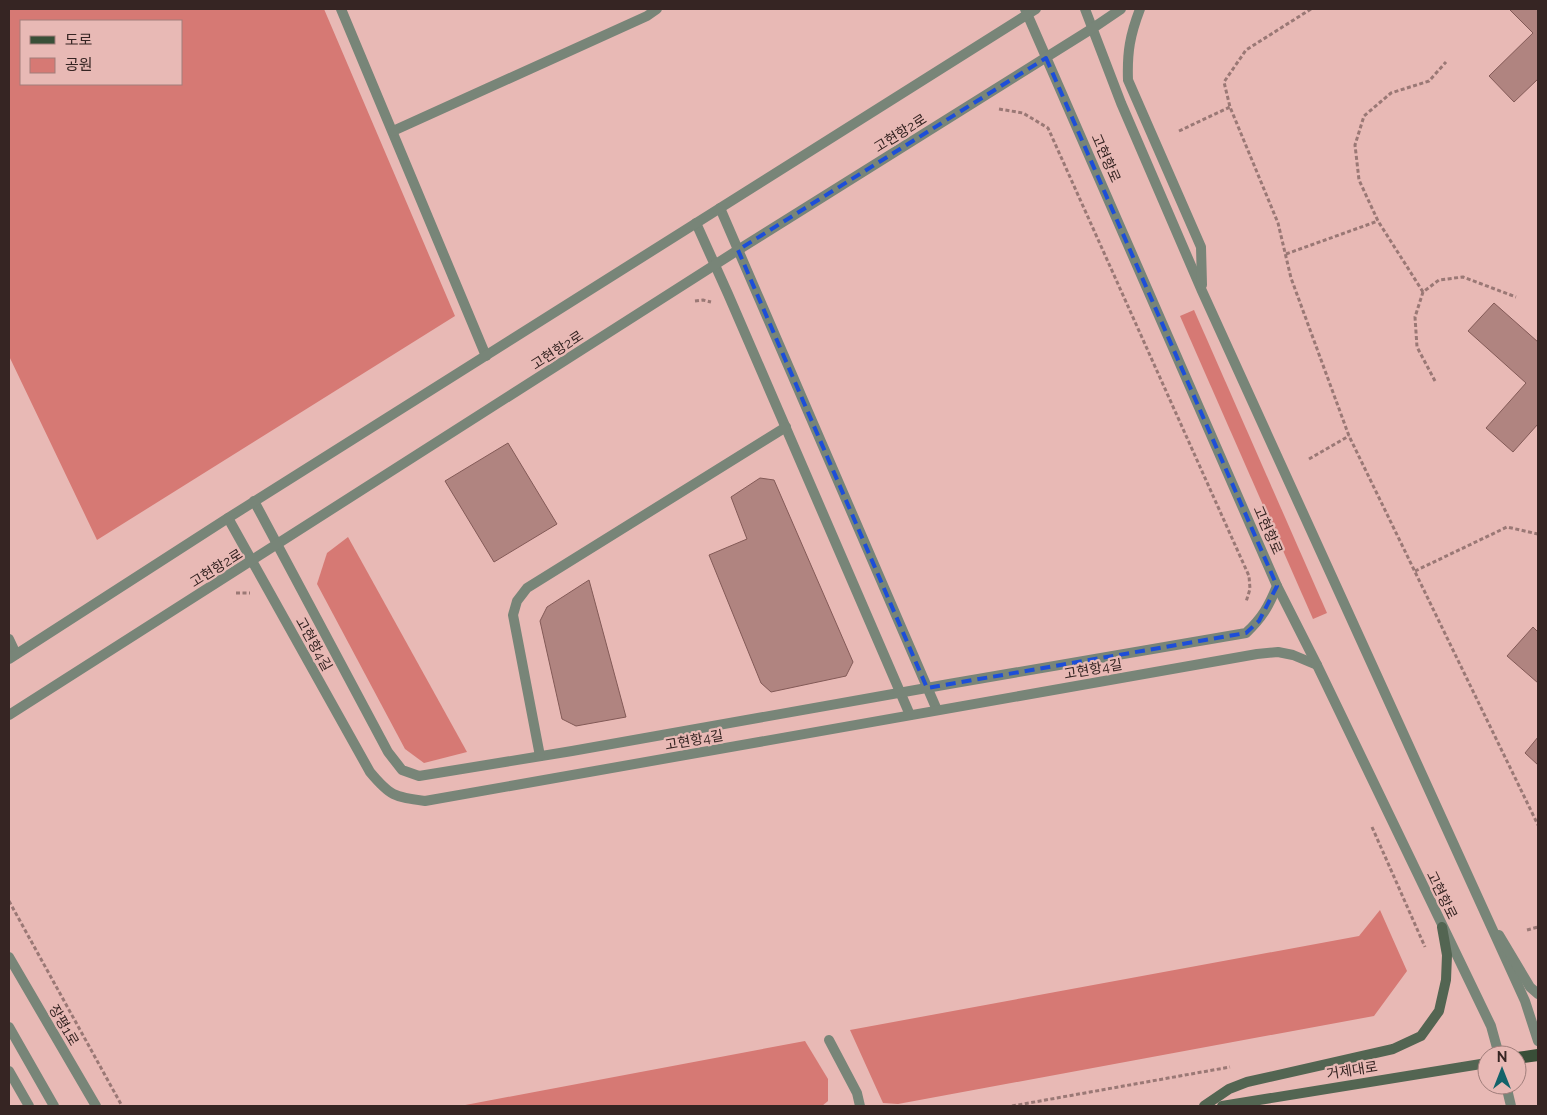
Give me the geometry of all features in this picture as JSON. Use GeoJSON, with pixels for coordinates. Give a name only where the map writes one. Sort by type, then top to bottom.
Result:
{"type":"FeatureCollection","features":[{"type":"Feature","properties":{"kind":"main road"},"geometry":{"type":"LineString","coordinates":[[1204,1106],[1229,1089],[1247,1082],[1393,1049],[1421,1036],[1439,1012],[1446,980],[1446,955],[1442,927]]}},
{"type":"Feature","properties":{"kind":"main road","name":"거제대로"},"geometry":{"type":"LineString","coordinates":[[1222,1106],[1477,1065]]}},
{"type":"Feature","properties":{"kind":"street"},"geometry":{"type":"LineString","coordinates":[[341,9],[486,356]]}},
{"type":"Feature","properties":{"kind":"street"},"geometry":{"type":"LineString","coordinates":[[393,131],[647,16],[657,9]]}},
{"type":"Feature","properties":{"kind":"street"},"geometry":{"type":"LineString","coordinates":[[9,640],[12,656],[1026,12],[1036,9]]}},
{"type":"Feature","properties":{"kind":"street"},"geometry":{"type":"LineString","coordinates":[[1085,9],[1121,103],[1202,291],[1528,1009],[1538,1041]]}},
{"type":"Feature","properties":{"kind":"street","name":"고현항2로"},"geometry":{"type":"LineString","coordinates":[[9,715],[738,250],[1046,58],[1121,9]]}},
{"type":"Feature","properties":{"kind":"street"},"geometry":{"type":"LineString","coordinates":[[1140,9],[1133,26],[1127,56],[1128,80],[1202,247],[1202,291]]}},
{"type":"Feature","properties":{"kind":"street","name":"고현항로"},"geometry":{"type":"LineString","coordinates":[[1026,12],[1277,586],[1491,1026],[1496,1045]]}},
{"type":"Feature","properties":{"kind":"street"},"geometry":{"type":"LineString","coordinates":[[720,208],[937,710]]}},
{"type":"Feature","properties":{"kind":"street"},"geometry":{"type":"LineString","coordinates":[[696,223],[910,715]]}},
{"type":"Feature","properties":{"kind":"street"},"geometry":{"type":"LineString","coordinates":[[540,756],[513,615],[517,601],[527,588],[786,427]]}},
{"type":"Feature","properties":{"kind":"street","name":"고현항4길"},"geometry":{"type":"LineString","coordinates":[[254,501],[388,752],[402,770],[419,776],[1246,633],[1259,621],[1268,607],[1277,586]]}},
{"type":"Feature","properties":{"kind":"street","name":"고현항4길"},"geometry":{"type":"LineString","coordinates":[[228,518],[370,772],[385,790],[402,798],[425,801],[1270,652],[1294,655],[1317,665]]}},
{"type":"Feature","properties":{"kind":"street"},"geometry":{"type":"LineString","coordinates":[[1487,918],[1506,944],[1530,987],[1538,994]]}},
{"type":"Feature","properties":{"kind":"street","name":"장평1로"},"geometry":{"type":"LineString","coordinates":[[9,957],[96,1106]]}},
{"type":"Feature","properties":{"kind":"street"},"geometry":{"type":"LineString","coordinates":[[9,1027],[54,1106]]}},
{"type":"Feature","properties":{"kind":"street"},"geometry":{"type":"LineString","coordinates":[[829,1040],[857,1093],[860,1106]]}},
{"type":"Feature","properties":{"kind":"street"},"geometry":{"type":"LineString","coordinates":[[9,1071],[29,1106]]}},
{"type":"Feature","properties":{"kind":"path"},"geometry":{"type":"LineString","coordinates":[[1311,9],[1246,50],[1224,82],[1230,107],[1278,223],[1291,278],[1349,436],[1538,825]]}},
{"type":"Feature","properties":{"kind":"path"},"geometry":{"type":"LineString","coordinates":[[1423,292],[1378,221],[1359,180],[1355,145],[1364,116],[1391,93],[1429,81],[1446,62]]}},
{"type":"Feature","properties":{"kind":"path"},"geometry":{"type":"LineString","coordinates":[[1179,131],[1230,107]]}},
{"type":"Feature","properties":{"kind":"path"},"geometry":{"type":"LineString","coordinates":[[991,111],[999,108],[1015,110],[1048,128],[1248,576],[1250,588],[1245,606]]}},
{"type":"Feature","properties":{"kind":"path"},"geometry":{"type":"LineString","coordinates":[[1286,254],[1378,221]]}},
{"type":"Feature","properties":{"kind":"path"},"geometry":{"type":"LineString","coordinates":[[1436,381],[1418,347],[1415,317],[1423,292],[1439,280],[1463,277],[1516,297]]}},
{"type":"Feature","properties":{"kind":"path"},"geometry":{"type":"LineString","coordinates":[[1309,459],[1349,436]]}},
{"type":"Feature","properties":{"kind":"path"},"geometry":{"type":"LineString","coordinates":[[1415,571],[1507,527],[1538,534]]}},
{"type":"Feature","properties":{"kind":"path"},"geometry":{"type":"LineString","coordinates":[[1369,822],[1426,949]]}},
{"type":"Feature","properties":{"kind":"path"},"geometry":{"type":"LineString","coordinates":[[9,901],[122,1106]]}},
{"type":"Feature","properties":{"kind":"path"},"geometry":{"type":"LineString","coordinates":[[1528,930],[1538,927]]}},
{"type":"Feature","properties":{"kind":"path"},"geometry":{"type":"LineString","coordinates":[[1012,1106],[1236,1066]]}},
{"type":"Feature","properties":{"kind":"highlighted area"},"geometry":{"type":"Polygon","coordinates":[[[1046,58],[1277,586],[1259,621],[1246,633],[927,688],[738,250],[1046,58]]]}},
{"type":"Feature","properties":{"kind":"green space"},"geometry":{"type":"Polygon","coordinates":[[[9,9],[324,9],[455,316],[97,540],[9,356],[9,9]]]}},
{"type":"Feature","properties":{"kind":"green space"},"geometry":{"type":"Polygon","coordinates":[[[1194,310],[1327,613],[1313,619],[1180,316],[1194,310]]]}},
{"type":"Feature","properties":{"kind":"green space"},"geometry":{"type":"Polygon","coordinates":[[[348,537],[467,752],[424,763],[405,749],[317,584],[327,553],[348,537]]]}},
{"type":"Feature","properties":{"kind":"green space"},"geometry":{"type":"Polygon","coordinates":[[[1380,910],[1407,971],[1374,1016],[898,1104],[883,1103],[850,1030],[1359,936],[1380,910]]]}},
{"type":"Feature","properties":{"kind":"green space"},"geometry":{"type":"Polygon","coordinates":[[[805,1041],[828,1079],[828,1101],[822,1106],[460,1106],[805,1041]]]}},
{"type":"Feature","properties":{"kind":"building"},"geometry":{"type":"Polygon","coordinates":[[[1509,9],[1538,9],[1538,79],[1514,102],[1489,76],[1533,33],[1509,9]]]}},
{"type":"Feature","properties":{"kind":"building"},"geometry":{"type":"Polygon","coordinates":[[[1494,303],[1538,342],[1538,424],[1513,452],[1486,428],[1526,383],[1468,331],[1494,303]]]}},
{"type":"Feature","properties":{"kind":"building"},"geometry":{"type":"Polygon","coordinates":[[[508,443],[557,524],[494,562],[445,481],[508,443]]]}},
{"type":"Feature","properties":{"kind":"building"},"geometry":{"type":"Polygon","coordinates":[[[760,478],[774,480],[853,662],[846,676],[771,692],[761,683],[709,555],[747,539],[731,497],[760,478]]]}},
{"type":"Feature","properties":{"kind":"building"},"geometry":{"type":"Polygon","coordinates":[[[589,580],[626,717],[576,726],[562,719],[540,621],[547,607],[589,580]]]}},
{"type":"Feature","properties":{"kind":"building"},"geometry":{"type":"Polygon","coordinates":[[[1533,627],[1538,632],[1538,683],[1507,656],[1533,627]]]}},
{"type":"Feature","properties":{"kind":"building"},"geometry":{"type":"Polygon","coordinates":[[[1538,737],[1538,765],[1525,753],[1538,737]]]}}]}
